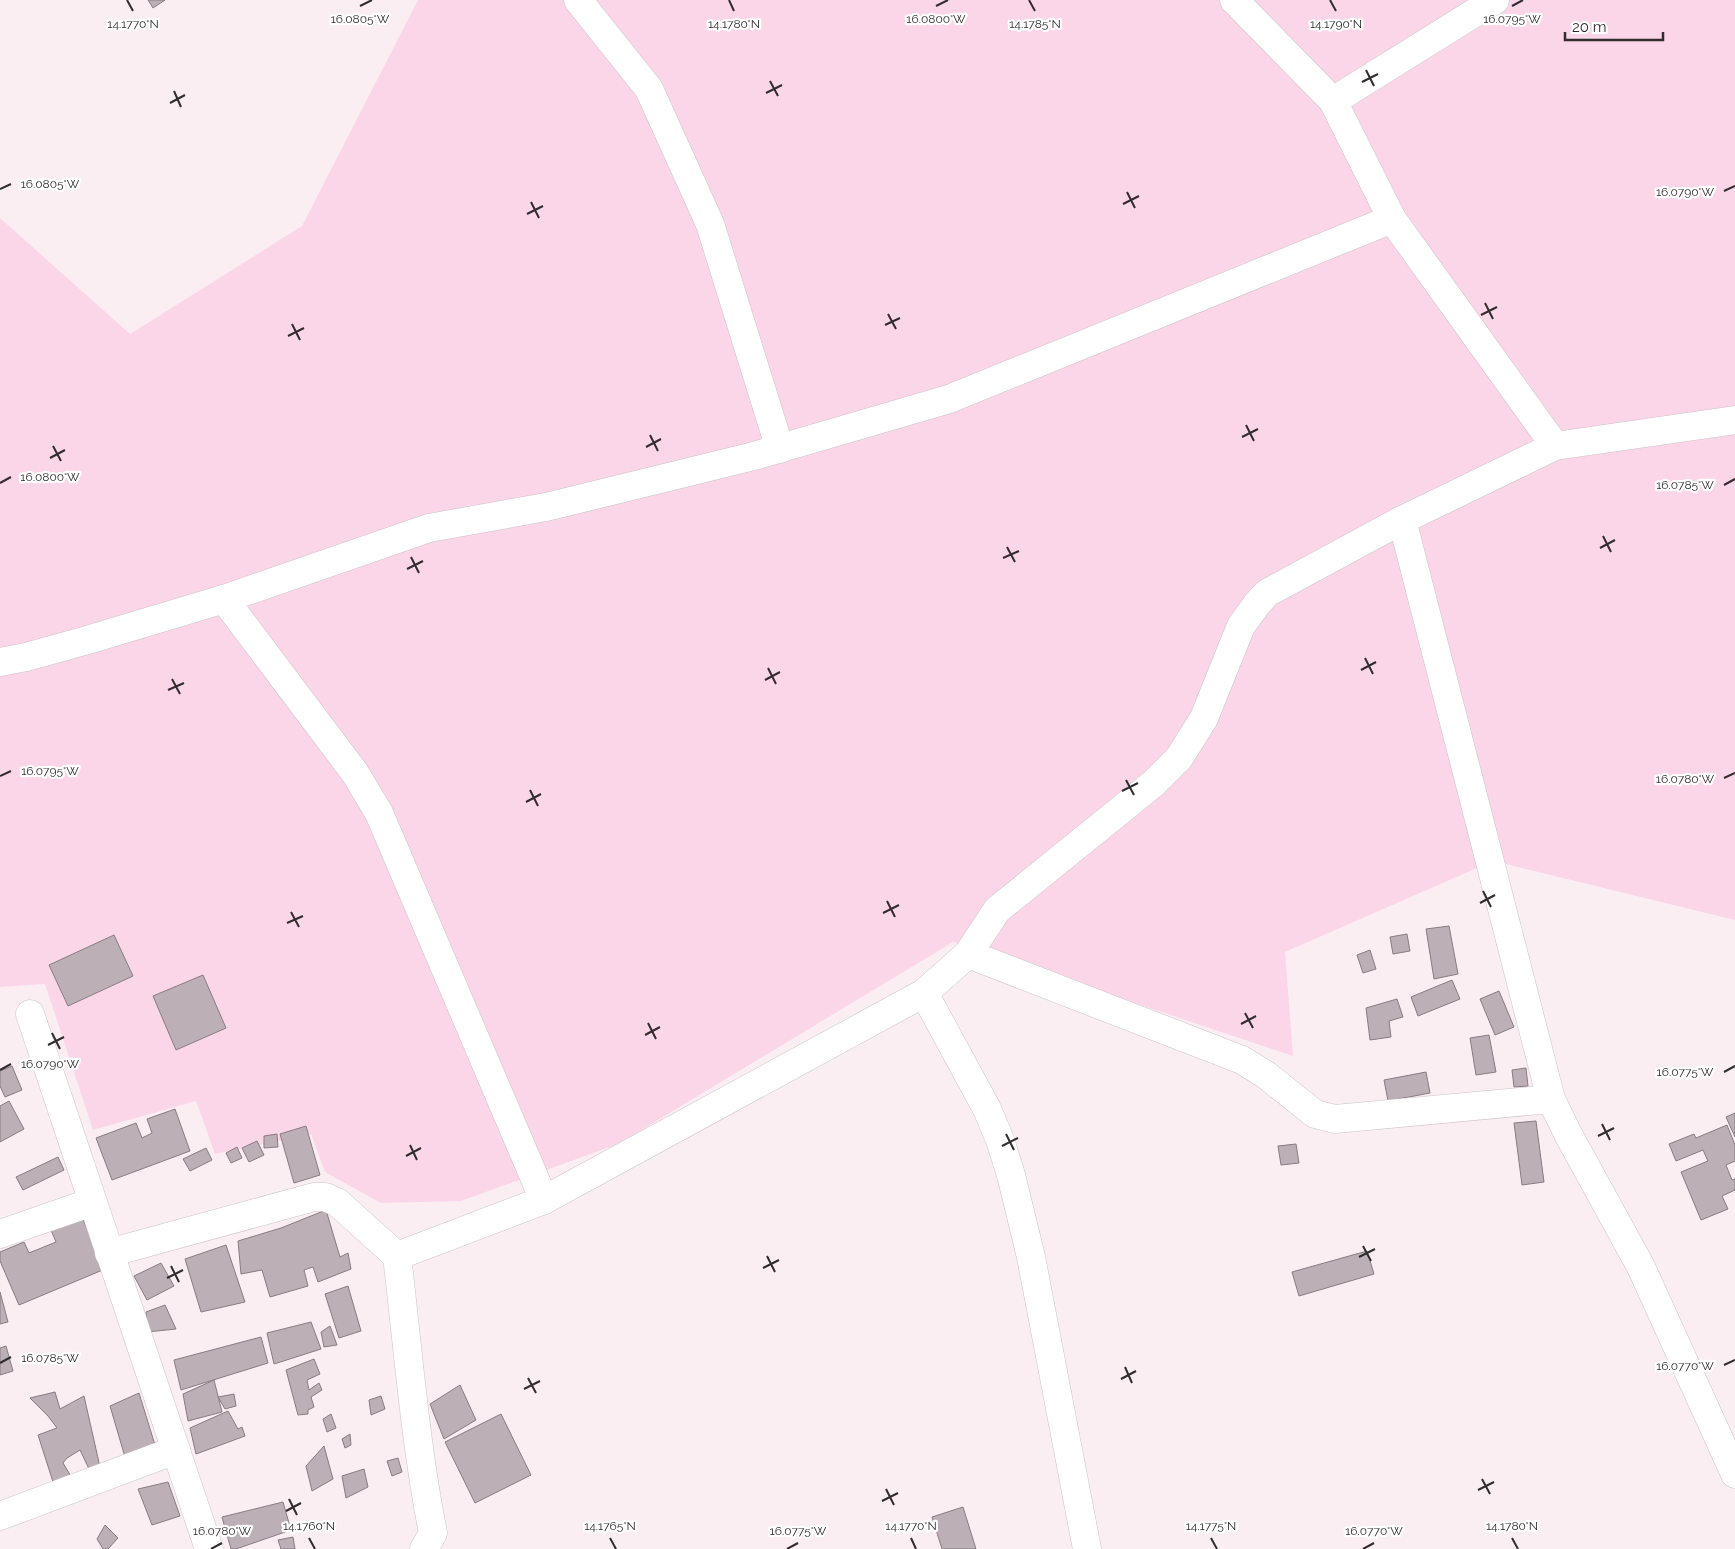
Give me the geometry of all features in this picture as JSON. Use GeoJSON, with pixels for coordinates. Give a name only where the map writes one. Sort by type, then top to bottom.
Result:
{"type":"FeatureCollection","features":[{"type":"Feature","properties":{"kind":"street"},"geometry":{"type":"LineString","coordinates":[[578,0],[650,89],[710,224],[780,448]]}},
{"type":"Feature","properties":{"kind":"street"},"geometry":{"type":"LineString","coordinates":[[1234,0],[1333,101],[1392,219],[1555,446]]}},
{"type":"Feature","properties":{"kind":"street"},"geometry":{"type":"LineString","coordinates":[[1333,101],[1495,0]]}},
{"type":"Feature","properties":{"kind":"street"},"geometry":{"type":"LineString","coordinates":[[0,662],[84,641],[224,599],[429,528],[546,507],[754,456],[949,399],[1392,219]]}},
{"type":"Feature","properties":{"kind":"street"},"geometry":{"type":"LineString","coordinates":[[397,1256],[544,1200],[924,993],[968,954],[997,910],[1154,783],[1179,758],[1204,718],[1241,626],[1267,593],[1402,520],[1555,446],[1735,420]]}},
{"type":"Feature","properties":{"kind":"street"},"geometry":{"type":"LineString","coordinates":[[1402,520],[1551,1099],[1568,1134],[1641,1267],[1735,1474]]}},
{"type":"Feature","properties":{"kind":"street"},"geometry":{"type":"LineString","coordinates":[[224,599],[355,773],[379,813],[544,1200]]}},
{"type":"Feature","properties":{"kind":"street"},"geometry":{"type":"LineString","coordinates":[[968,954],[1242,1060],[1266,1075],[1315,1114],[1335,1119],[1551,1099]]}},
{"type":"Feature","properties":{"kind":"street"},"geometry":{"type":"LineString","coordinates":[[924,993],[987,1109],[1000,1140],[1011,1175],[1040,1304],[1087,1549]]}},
{"type":"Feature","properties":{"kind":"street"},"geometry":{"type":"LineString","coordinates":[[30,1014],[209,1549]]}},
{"type":"Feature","properties":{"kind":"street"},"geometry":{"type":"LineString","coordinates":[[109,1253],[314,1197],[325,1197],[337,1202],[397,1256],[431,1544]]}},
{"type":"Feature","properties":{"kind":"street"},"geometry":{"type":"LineString","coordinates":[[0,1234],[92,1202]]}},
{"type":"Feature","properties":{"kind":"street"},"geometry":{"type":"LineString","coordinates":[[0,1516],[176,1450]]}},
{"type":"Feature","properties":{"kind":"shaded area"},"geometry":{"type":"Polygon","coordinates":[[[418,0],[1735,0],[1735,920],[1493,861],[1285,952],[1293,1056],[953,942],[618,1144],[461,1201],[381,1203],[325,1172],[311,1134],[215,1154],[196,1101],[93,1130],[45,984],[0,987],[0,218],[130,334],[302,226],[418,0]]]}},
{"type":"Feature","properties":{"kind":"building"},"geometry":{"type":"Polygon","coordinates":[[[148,0],[165,0],[153,8],[148,0]]]}},
{"type":"Feature","properties":{"kind":"building"},"geometry":{"type":"Polygon","coordinates":[[[1449,926],[1458,974],[1434,979],[1426,929],[1449,926]]]}},
{"type":"Feature","properties":{"kind":"building"},"geometry":{"type":"Polygon","coordinates":[[[1407,934],[1410,951],[1393,954],[1390,937],[1407,934]]]}},
{"type":"Feature","properties":{"kind":"building"},"geometry":{"type":"Polygon","coordinates":[[[114,935],[133,976],[68,1006],[49,965],[114,935]]]}},
{"type":"Feature","properties":{"kind":"building"},"geometry":{"type":"Polygon","coordinates":[[[1370,950],[1376,969],[1363,973],[1357,955],[1370,950]]]}},
{"type":"Feature","properties":{"kind":"building"},"geometry":{"type":"Polygon","coordinates":[[[203,975],[226,1028],[176,1050],[153,996],[203,975]]]}},
{"type":"Feature","properties":{"kind":"building"},"geometry":{"type":"Polygon","coordinates":[[[1452,980],[1460,999],[1418,1016],[1411,997],[1452,980]]]}},
{"type":"Feature","properties":{"kind":"building"},"geometry":{"type":"Polygon","coordinates":[[[1499,991],[1514,1027],[1495,1035],[1480,999],[1499,991]]]}},
{"type":"Feature","properties":{"kind":"building"},"geometry":{"type":"Polygon","coordinates":[[[1397,999],[1403,1017],[1389,1021],[1391,1037],[1370,1040],[1366,1008],[1397,999]]]}},
{"type":"Feature","properties":{"kind":"building"},"geometry":{"type":"Polygon","coordinates":[[[1489,1035],[1496,1072],[1476,1075],[1470,1038],[1489,1035]]]}},
{"type":"Feature","properties":{"kind":"building"},"geometry":{"type":"Polygon","coordinates":[[[12,1066],[22,1090],[5,1097],[0,1086],[0,1071],[12,1066]]]}},
{"type":"Feature","properties":{"kind":"building"},"geometry":{"type":"Polygon","coordinates":[[[1526,1068],[1528,1086],[1514,1087],[1512,1070],[1526,1068]]]}},
{"type":"Feature","properties":{"kind":"building"},"geometry":{"type":"Polygon","coordinates":[[[1426,1072],[1430,1093],[1388,1101],[1384,1080],[1426,1072]]]}},
{"type":"Feature","properties":{"kind":"building"},"geometry":{"type":"Polygon","coordinates":[[[9,1101],[24,1129],[0,1142],[0,1106],[9,1101]]]}},
{"type":"Feature","properties":{"kind":"building"},"geometry":{"type":"Polygon","coordinates":[[[175,1109],[190,1151],[112,1180],[96,1138],[136,1123],[142,1138],[152,1133],[147,1119],[175,1109]]]}},
{"type":"Feature","properties":{"kind":"building"},"geometry":{"type":"Polygon","coordinates":[[[1735,1113],[1735,1137],[1726,1117],[1735,1113]]]}},
{"type":"Feature","properties":{"kind":"building"},"geometry":{"type":"Polygon","coordinates":[[[1536,1121],[1544,1182],[1522,1185],[1514,1123],[1536,1121]]]}},
{"type":"Feature","properties":{"kind":"building"},"geometry":{"type":"Polygon","coordinates":[[[1727,1125],[1735,1145],[1735,1161],[1726,1165],[1732,1180],[1735,1179],[1735,1190],[1722,1196],[1728,1209],[1701,1220],[1681,1172],[1708,1161],[1703,1150],[1676,1161],[1669,1144],[1694,1134],[1696,1138],[1727,1125]]]}},
{"type":"Feature","properties":{"kind":"building"},"geometry":{"type":"Polygon","coordinates":[[[306,1126],[320,1175],[294,1183],[280,1134],[306,1126]]]}},
{"type":"Feature","properties":{"kind":"building"},"geometry":{"type":"Polygon","coordinates":[[[277,1134],[278,1147],[264,1148],[264,1136],[277,1134]]]}},
{"type":"Feature","properties":{"kind":"building"},"geometry":{"type":"Polygon","coordinates":[[[257,1141],[264,1155],[249,1162],[242,1148],[257,1141]]]}},
{"type":"Feature","properties":{"kind":"building"},"geometry":{"type":"Polygon","coordinates":[[[1296,1144],[1299,1163],[1281,1165],[1278,1146],[1296,1144]]]}},
{"type":"Feature","properties":{"kind":"building"},"geometry":{"type":"Polygon","coordinates":[[[237,1147],[242,1158],[231,1163],[226,1153],[237,1147]]]}},
{"type":"Feature","properties":{"kind":"building"},"geometry":{"type":"Polygon","coordinates":[[[206,1148],[212,1160],[190,1171],[183,1159],[206,1148]]]}},
{"type":"Feature","properties":{"kind":"building"},"geometry":{"type":"Polygon","coordinates":[[[58,1157],[64,1170],[23,1190],[16,1177],[58,1157]]]}},
{"type":"Feature","properties":{"kind":"building"},"geometry":{"type":"Polygon","coordinates":[[[326,1210],[340,1257],[348,1253],[351,1269],[318,1282],[313,1267],[304,1270],[308,1286],[270,1297],[262,1270],[241,1274],[238,1241],[281,1228],[326,1210]]]}},
{"type":"Feature","properties":{"kind":"building"},"geometry":{"type":"Polygon","coordinates":[[[82,1217],[105,1269],[19,1305],[0,1261],[0,1252],[24,1242],[29,1253],[56,1242],[51,1230],[82,1217]]]}},
{"type":"Feature","properties":{"kind":"building"},"geometry":{"type":"Polygon","coordinates":[[[226,1245],[245,1302],[201,1312],[185,1259],[226,1245]]]}},
{"type":"Feature","properties":{"kind":"building"},"geometry":{"type":"Polygon","coordinates":[[[1367,1251],[1374,1274],[1299,1296],[1292,1272],[1367,1251]]]}},
{"type":"Feature","properties":{"kind":"building"},"geometry":{"type":"Polygon","coordinates":[[[161,1263],[174,1286],[147,1300],[134,1276],[161,1263]]]}},
{"type":"Feature","properties":{"kind":"building"},"geometry":{"type":"Polygon","coordinates":[[[348,1286],[361,1331],[339,1338],[325,1294],[348,1286]]]}},
{"type":"Feature","properties":{"kind":"building"},"geometry":{"type":"Polygon","coordinates":[[[0,1292],[8,1322],[0,1324],[0,1292]]]}},
{"type":"Feature","properties":{"kind":"building"},"geometry":{"type":"Polygon","coordinates":[[[165,1305],[176,1329],[147,1332],[146,1312],[165,1305]]]}},
{"type":"Feature","properties":{"kind":"building"},"geometry":{"type":"Polygon","coordinates":[[[311,1322],[321,1349],[274,1364],[267,1333],[311,1322]]]}},
{"type":"Feature","properties":{"kind":"building"},"geometry":{"type":"Polygon","coordinates":[[[330,1326],[337,1345],[324,1347],[321,1332],[330,1326]]]}},
{"type":"Feature","properties":{"kind":"building"},"geometry":{"type":"Polygon","coordinates":[[[261,1337],[268,1363],[181,1390],[174,1360],[261,1337]]]}},
{"type":"Feature","properties":{"kind":"building"},"geometry":{"type":"Polygon","coordinates":[[[6,1346],[13,1371],[0,1375],[0,1348],[6,1346]]]}},
{"type":"Feature","properties":{"kind":"building"},"geometry":{"type":"Polygon","coordinates":[[[314,1359],[320,1374],[307,1380],[309,1390],[319,1383],[322,1390],[311,1397],[314,1407],[308,1410],[308,1414],[298,1415],[286,1370],[314,1359]]]}},
{"type":"Feature","properties":{"kind":"building"},"geometry":{"type":"Polygon","coordinates":[[[214,1380],[222,1412],[188,1421],[183,1394],[214,1380]]]}},
{"type":"Feature","properties":{"kind":"building"},"geometry":{"type":"Polygon","coordinates":[[[460,1385],[476,1420],[444,1439],[430,1404],[460,1385]]]}},
{"type":"Feature","properties":{"kind":"building"},"geometry":{"type":"Polygon","coordinates":[[[55,1392],[60,1409],[84,1396],[100,1467],[90,1471],[80,1450],[67,1458],[63,1463],[72,1478],[54,1485],[38,1435],[57,1428],[30,1398],[55,1392]]]}},
{"type":"Feature","properties":{"kind":"building"},"geometry":{"type":"Polygon","coordinates":[[[139,1393],[155,1445],[125,1457],[110,1406],[139,1393]]]}},
{"type":"Feature","properties":{"kind":"building"},"geometry":{"type":"Polygon","coordinates":[[[234,1394],[236,1406],[225,1409],[218,1397],[234,1394]]]}},
{"type":"Feature","properties":{"kind":"building"},"geometry":{"type":"Polygon","coordinates":[[[381,1396],[385,1409],[371,1415],[369,1400],[381,1396]]]}},
{"type":"Feature","properties":{"kind":"building"},"geometry":{"type":"Polygon","coordinates":[[[228,1411],[238,1429],[242,1427],[245,1436],[196,1454],[190,1428],[228,1411]]]}},
{"type":"Feature","properties":{"kind":"building"},"geometry":{"type":"Polygon","coordinates":[[[331,1414],[336,1428],[327,1432],[323,1419],[331,1414]]]}},
{"type":"Feature","properties":{"kind":"building"},"geometry":{"type":"Polygon","coordinates":[[[501,1414],[531,1475],[475,1503],[445,1442],[501,1414]]]}},
{"type":"Feature","properties":{"kind":"building"},"geometry":{"type":"Polygon","coordinates":[[[350,1434],[351,1445],[345,1448],[342,1439],[350,1434]]]}},
{"type":"Feature","properties":{"kind":"building"},"geometry":{"type":"Polygon","coordinates":[[[324,1446],[333,1479],[312,1491],[306,1466],[324,1446]]]}},
{"type":"Feature","properties":{"kind":"building"},"geometry":{"type":"Polygon","coordinates":[[[398,1458],[402,1472],[392,1476],[387,1461],[398,1458]]]}},
{"type":"Feature","properties":{"kind":"building"},"geometry":{"type":"Polygon","coordinates":[[[364,1469],[368,1487],[346,1498],[342,1476],[364,1469]]]}},
{"type":"Feature","properties":{"kind":"building"},"geometry":{"type":"Polygon","coordinates":[[[168,1482],[180,1516],[152,1525],[138,1489],[168,1482]]]}},
{"type":"Feature","properties":{"kind":"building"},"geometry":{"type":"Polygon","coordinates":[[[283,1502],[291,1530],[236,1549],[231,1549],[222,1517],[283,1502]]]}},
{"type":"Feature","properties":{"kind":"building"},"geometry":{"type":"Polygon","coordinates":[[[963,1507],[976,1549],[942,1549],[932,1517],[963,1507]]]}},
{"type":"Feature","properties":{"kind":"building"},"geometry":{"type":"Polygon","coordinates":[[[105,1525],[118,1538],[108,1549],[103,1549],[97,1539],[105,1525]]]}},
{"type":"Feature","properties":{"kind":"building"},"geometry":{"type":"Polygon","coordinates":[[[293,1537],[295,1549],[281,1549],[278,1540],[293,1537]]]}}]}
